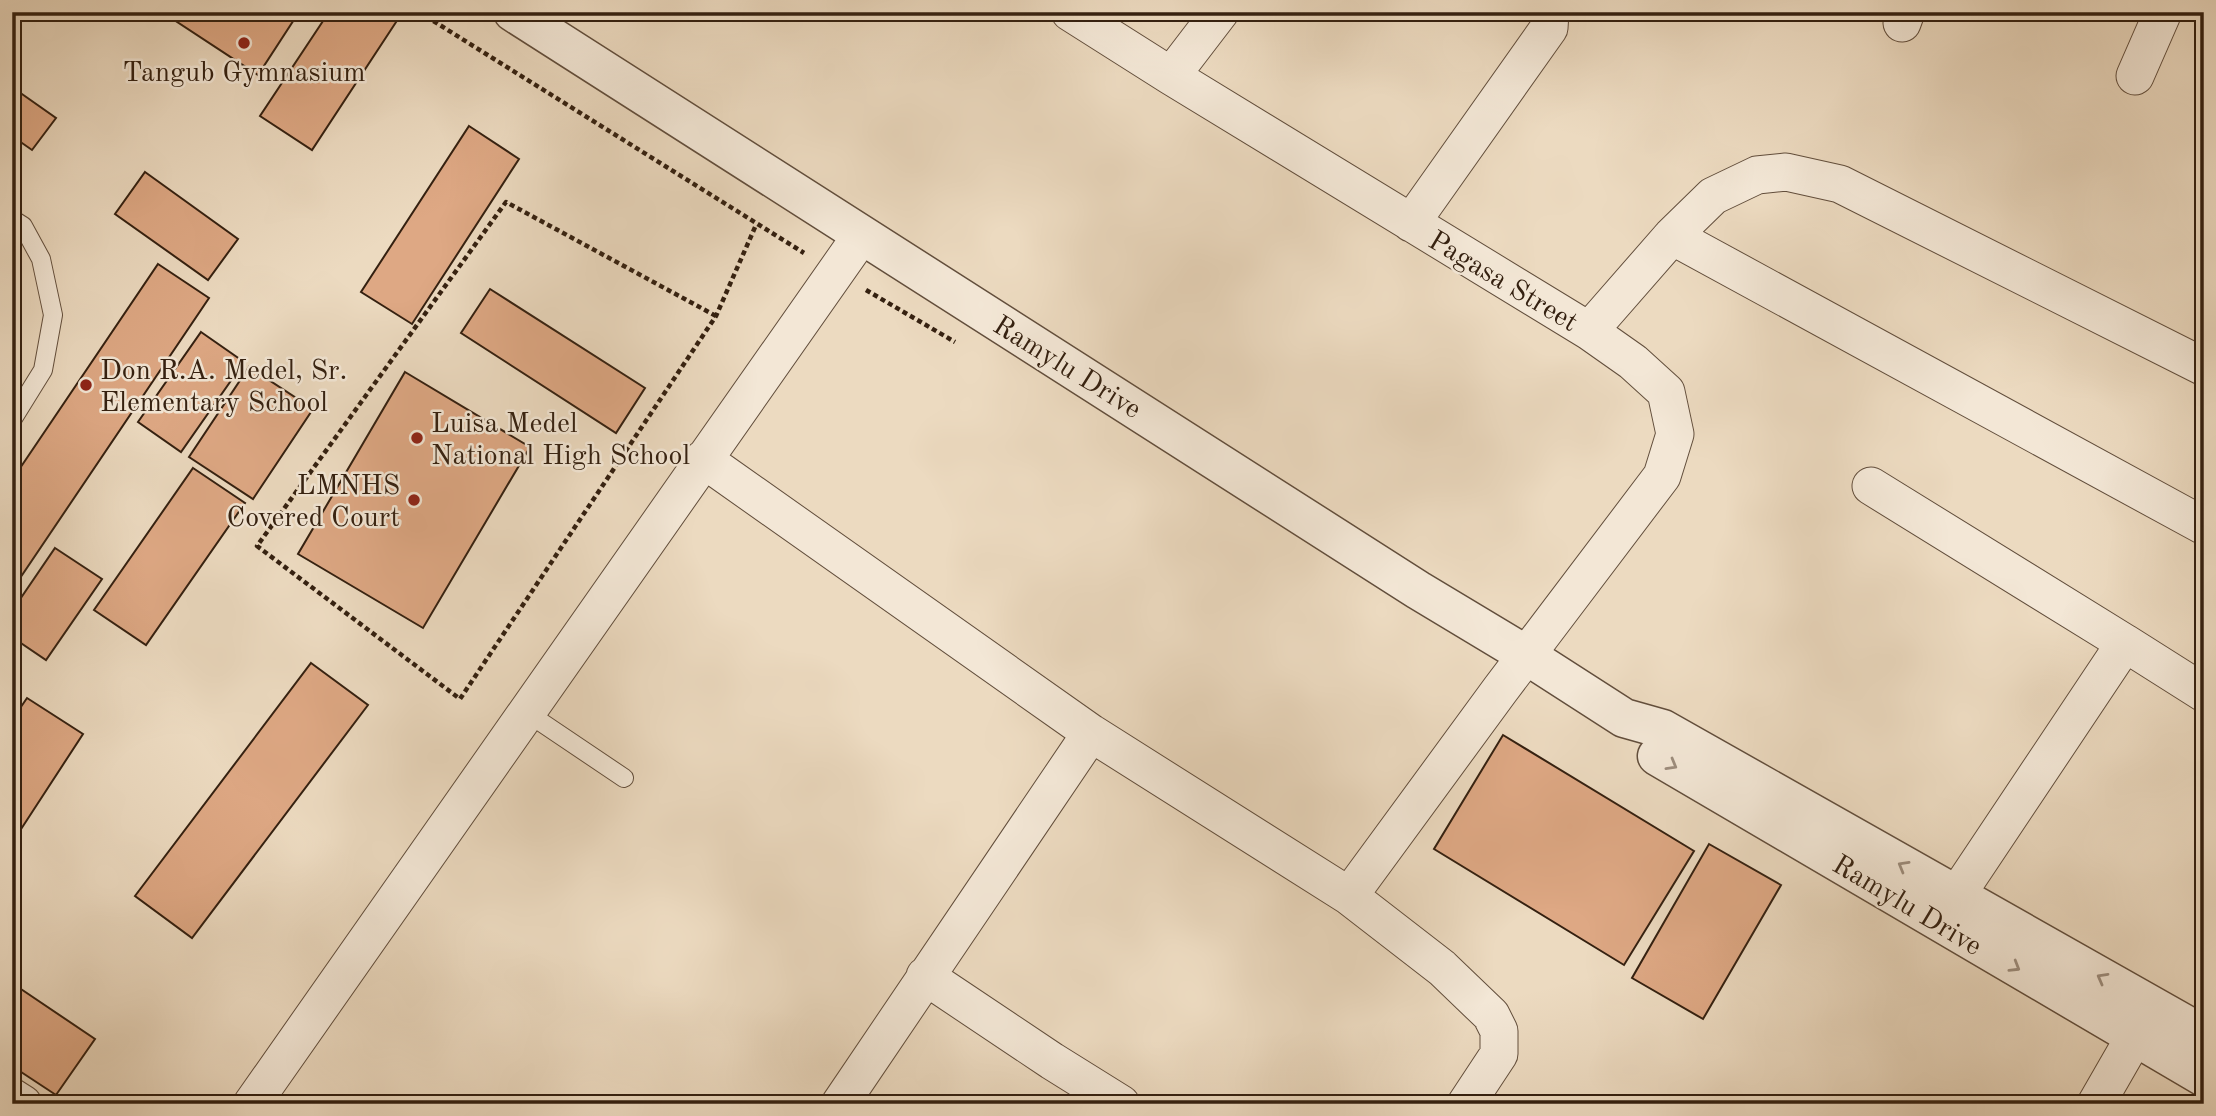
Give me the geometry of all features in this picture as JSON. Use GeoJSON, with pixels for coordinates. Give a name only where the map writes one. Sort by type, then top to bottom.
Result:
{"type":"FeatureCollection","features":[{"type":"Feature","properties":{"kind":"street","name":"Ramylu Drive"},"geometry":{"type":"LineString","coordinates":[[513,12],[1407,583],[1624,718],[1662,729],[1947,909],[2143,1022],[2204,1077]]}},
{"type":"Feature","properties":{"kind":"street","name":"Pagasa Street"},"geometry":{"type":"LineString","coordinates":[[1070,12],[1589,331],[1633,362],[1666,392],[1675,435],[1662,477],[1526,655],[1349,896]]}},
{"type":"Feature","properties":{"kind":"street"},"geometry":{"type":"LineString","coordinates":[[1171,76],[1220,12]]}},
{"type":"Feature","properties":{"kind":"street"},"geometry":{"type":"LineString","coordinates":[[1411,223],[1549,28],[1549,12]]}},
{"type":"Feature","properties":{"kind":"street"},"geometry":{"type":"LineString","coordinates":[[2136,76],[2163,12]]}},
{"type":"Feature","properties":{"kind":"street"},"geometry":{"type":"LineString","coordinates":[[1589,331],[1672,236],[1713,196],[1757,175],[1786,172],[1840,184],[2204,367]]}},
{"type":"Feature","properties":{"kind":"street"},"geometry":{"type":"LineString","coordinates":[[252,1104],[861,236]]}},
{"type":"Feature","properties":{"kind":"street"},"geometry":{"type":"LineString","coordinates":[[1672,236],[2204,526]]}},
{"type":"Feature","properties":{"kind":"street"},"geometry":{"type":"LineString","coordinates":[[703,459],[1091,733],[1349,896],[1442,968],[1491,1015],[1499,1031],[1499,1054],[1466,1104]]}},
{"type":"Feature","properties":{"kind":"street"},"geometry":{"type":"LineString","coordinates":[[1871,486],[2204,693]]}},
{"type":"Feature","properties":{"kind":"street"},"geometry":{"type":"LineString","coordinates":[[1947,909],[2125,643]]}},
{"type":"Feature","properties":{"kind":"street"},"geometry":{"type":"LineString","coordinates":[[840,1104],[1091,733]]}},
{"type":"Feature","properties":{"kind":"street"},"geometry":{"type":"LineString","coordinates":[[925,976],[1121,1104]]}},
{"type":"Feature","properties":{"kind":"street","name":"Ramylu Drive"},"geometry":{"type":"LineString","coordinates":[[2143,1022],[2204,1035]]}},
{"type":"Feature","properties":{"kind":"street"},"geometry":{"type":"LineString","coordinates":[[2096,1104],[2143,1022]]}},
{"type":"Feature","properties":{"kind":"street"},"geometry":{"type":"LineString","coordinates":[[12,1097],[23,1104]]}},
{"type":"Feature","properties":{"kind":"lane"},"geometry":{"type":"LineString","coordinates":[[12,219],[23,226],[41,259],[53,315],[43,370],[12,420]]}},
{"type":"Feature","properties":{"kind":"lane"},"geometry":{"type":"LineString","coordinates":[[526,712],[624,778]]}},
{"type":"Feature","properties":{"kind":"path"},"geometry":{"type":"LineString","coordinates":[[716,316],[506,202],[257,546],[460,699],[716,316],[756,225]]}},
{"type":"Feature","properties":{"kind":"building","name":"Tangub Gymnasium"},"geometry":{"type":"Polygon","coordinates":[[[162,12],[299,12],[258,75],[162,12]]]}},
{"type":"Feature","properties":{"kind":"building"},"geometry":{"type":"Polygon","coordinates":[[[329,12],[402,13],[312,150],[260,116],[329,12]]]}},
{"type":"Feature","properties":{"kind":"building"},"geometry":{"type":"Polygon","coordinates":[[[12,87],[56,118],[32,150],[12,136],[12,87]]]}},
{"type":"Feature","properties":{"kind":"building"},"geometry":{"type":"Polygon","coordinates":[[[469,126],[519,159],[412,324],[361,292],[469,126]]]}},
{"type":"Feature","properties":{"kind":"building"},"geometry":{"type":"Polygon","coordinates":[[[145,172],[238,239],[208,280],[115,214],[145,172]]]}},
{"type":"Feature","properties":{"kind":"building"},"geometry":{"type":"Polygon","coordinates":[[[158,264],[209,298],[12,590],[12,480],[158,264]]]}},
{"type":"Feature","properties":{"kind":"building"},"geometry":{"type":"Polygon","coordinates":[[[490,289],[645,388],[616,433],[461,333],[490,289]]]}},
{"type":"Feature","properties":{"kind":"building"},"geometry":{"type":"Polygon","coordinates":[[[201,332],[244,362],[181,452],[138,422],[201,332]]]}},
{"type":"Feature","properties":{"kind":"building"},"geometry":{"type":"Polygon","coordinates":[[[249,367],[313,409],[253,499],[189,457],[249,367]]]}},
{"type":"Feature","properties":{"kind":"building","name":"LMNHS Covered Court"},"geometry":{"type":"Polygon","coordinates":[[[405,372],[530,447],[423,628],[298,554],[405,372]]]}},
{"type":"Feature","properties":{"kind":"building"},"geometry":{"type":"Polygon","coordinates":[[[193,468],[245,503],[146,645],[94,610],[193,468]]]}},
{"type":"Feature","properties":{"kind":"building"},"geometry":{"type":"Polygon","coordinates":[[[55,548],[102,579],[46,660],[12,637],[12,611],[55,548]]]}},
{"type":"Feature","properties":{"kind":"building"},"geometry":{"type":"Polygon","coordinates":[[[311,663],[368,705],[192,938],[135,896],[311,663]]]}},
{"type":"Feature","properties":{"kind":"building"},"geometry":{"type":"Polygon","coordinates":[[[27,698],[83,734],[12,843],[12,720],[27,698]]]}},
{"type":"Feature","properties":{"kind":"building"},"geometry":{"type":"Polygon","coordinates":[[[1503,735],[1694,851],[1624,965],[1434,849],[1503,735]]]}},
{"type":"Feature","properties":{"kind":"building"},"geometry":{"type":"Polygon","coordinates":[[[1709,844],[1781,885],[1703,1019],[1632,978],[1709,844]]]}},
{"type":"Feature","properties":{"kind":"building"},"geometry":{"type":"Polygon","coordinates":[[[12,983],[95,1039],[56,1095],[12,1066],[12,983]]]}},
{"type":"Feature","properties":{"kind":"place","name":"Tangub Gymnasium"},"geometry":{"type":"Point","coordinates":[244,43]}},
{"type":"Feature","properties":{"kind":"place","name":"Don R.A. Medel, Sr. Elementary School"},"geometry":{"type":"Point","coordinates":[86,385]}},
{"type":"Feature","properties":{"kind":"place","name":"Luisa Medel National High School"},"geometry":{"type":"Point","coordinates":[417,438]}},
{"type":"Feature","properties":{"kind":"place","name":"LMNHS Covered Court"},"geometry":{"type":"Point","coordinates":[414,500]}}]}
